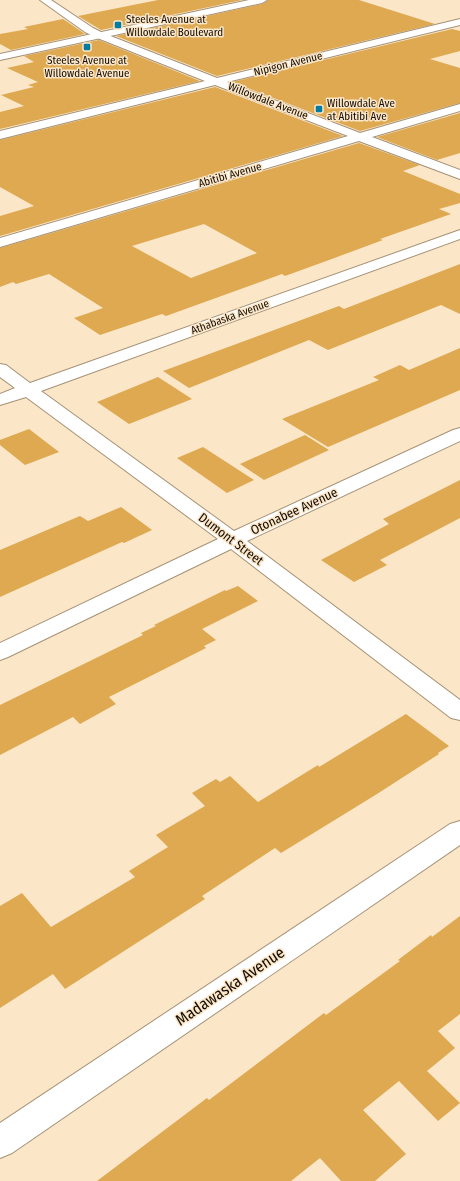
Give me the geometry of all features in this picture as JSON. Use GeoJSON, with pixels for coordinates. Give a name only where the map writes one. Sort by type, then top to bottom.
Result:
{"type":"FeatureCollection","features":[{"type":"Feature","properties":{"kind":"street","name":"Willowdale Avenue"},"geometry":{"type":"LineString","coordinates":[[45,0],[99,35],[216,82],[460,175]]}},
{"type":"Feature","properties":{"kind":"street"},"geometry":{"type":"LineString","coordinates":[[0,57],[262,0]]}},
{"type":"Feature","properties":{"kind":"street","name":"Nipigon Avenue"},"geometry":{"type":"LineString","coordinates":[[0,135],[460,22]]}},
{"type":"Feature","properties":{"kind":"street","name":"Abitibi Avenue"},"geometry":{"type":"LineString","coordinates":[[0,242],[460,108]]}},
{"type":"Feature","properties":{"kind":"street","name":"Athabaska Avenue"},"geometry":{"type":"LineString","coordinates":[[0,400],[460,234]]}},
{"type":"Feature","properties":{"kind":"street","name":"Dumont Street"},"geometry":{"type":"LineString","coordinates":[[0,369],[232,540],[460,712]]}},
{"type":"Feature","properties":{"kind":"street","name":"Otonabee Avenue"},"geometry":{"type":"LineString","coordinates":[[0,652],[232,540],[460,434]]}},
{"type":"Feature","properties":{"kind":"street","name":"Madawaska Avenue"},"geometry":{"type":"LineString","coordinates":[[0,1142],[460,831]]}},
{"type":"Feature","properties":{"kind":"building"},"geometry":{"type":"Polygon","coordinates":[[[158,0],[242,0],[101,30],[78,16],[158,0]]]}},
{"type":"Feature","properties":{"kind":"building"},"geometry":{"type":"Polygon","coordinates":[[[268,0],[359,0],[435,24],[217,76],[116,36],[262,4],[268,0]]]}},
{"type":"Feature","properties":{"kind":"building"},"geometry":{"type":"Polygon","coordinates":[[[63,19],[85,34],[11,50],[0,44],[0,34],[28,29],[24,27],[63,19]]]}},
{"type":"Feature","properties":{"kind":"building"},"geometry":{"type":"Polygon","coordinates":[[[452,29],[460,31],[460,51],[430,59],[460,68],[460,103],[360,131],[232,82],[452,29]]]}},
{"type":"Feature","properties":{"kind":"building"},"geometry":{"type":"Polygon","coordinates":[[[99,40],[200,81],[0,129],[0,112],[24,106],[1,95],[34,87],[28,85],[38,82],[7,68],[34,62],[24,56],[99,40]]]}},
{"type":"Feature","properties":{"kind":"building"},"geometry":{"type":"Polygon","coordinates":[[[215,87],[343,136],[0,236],[0,216],[34,206],[0,187],[0,140],[215,87]]]}},
{"type":"Feature","properties":{"kind":"building"},"geometry":{"type":"Polygon","coordinates":[[[460,113],[460,153],[437,160],[377,137],[460,113]]]}},
{"type":"Feature","properties":{"kind":"building"},"geometry":{"type":"Polygon","coordinates":[[[359,143],[420,165],[403,171],[460,194],[460,203],[439,209],[451,214],[380,239],[383,240],[285,276],[282,274],[166,316],[162,314],[100,335],[74,318],[103,308],[49,274],[16,284],[13,282],[0,287],[0,248],[359,143]],[[204,224],[132,246],[191,278],[257,253],[204,224]]]}},
{"type":"Feature","properties":{"kind":"building"},"geometry":{"type":"Polygon","coordinates":[[[460,264],[460,314],[441,305],[328,350],[309,340],[189,388],[163,371],[339,306],[344,309],[460,264]]]}},
{"type":"Feature","properties":{"kind":"building"},"geometry":{"type":"Polygon","coordinates":[[[460,348],[460,390],[328,447],[282,419],[379,380],[373,377],[400,365],[409,370],[460,348]]]}},
{"type":"Feature","properties":{"kind":"building"},"geometry":{"type":"Polygon","coordinates":[[[158,377],[192,399],[129,424],[97,402],[158,377]]]}},
{"type":"Feature","properties":{"kind":"building"},"geometry":{"type":"Polygon","coordinates":[[[29,429],[59,452],[25,465],[0,445],[0,440],[29,429]]]}},
{"type":"Feature","properties":{"kind":"building"},"geometry":{"type":"Polygon","coordinates":[[[305,435],[329,450],[264,480],[240,464],[305,435]]]}},
{"type":"Feature","properties":{"kind":"building"},"geometry":{"type":"Polygon","coordinates":[[[203,447],[254,480],[227,493],[177,458],[203,447]]]}},
{"type":"Feature","properties":{"kind":"building"},"geometry":{"type":"Polygon","coordinates":[[[460,480],[460,518],[380,560],[387,565],[354,582],[321,560],[389,524],[383,519],[460,480]]]}},
{"type":"Feature","properties":{"kind":"building"},"geometry":{"type":"Polygon","coordinates":[[[121,507],[152,530],[0,597],[0,550],[80,516],[88,521],[121,507]]]}},
{"type":"Feature","properties":{"kind":"building"},"geometry":{"type":"Polygon","coordinates":[[[238,586],[258,601],[202,629],[216,640],[204,646],[206,648],[109,697],[116,704],[80,724],[73,717],[0,755],[0,705],[143,635],[141,633],[156,626],[154,625],[225,590],[226,591],[238,586]]]}},
{"type":"Feature","properties":{"kind":"building"},"geometry":{"type":"Polygon","coordinates":[[[406,714],[449,746],[377,794],[281,853],[275,848],[202,896],[205,899],[65,989],[53,974],[0,1008],[0,906],[22,893],[51,927],[135,877],[129,871],[168,847],[156,835],[205,806],[192,793],[216,779],[220,782],[230,776],[258,802],[406,714]]]}},
{"type":"Feature","properties":{"kind":"building"},"geometry":{"type":"Polygon","coordinates":[[[460,916],[460,1014],[438,1031],[455,1048],[427,1071],[460,1103],[438,1121],[399,1081],[363,1110],[406,1154],[375,1181],[341,1181],[320,1158],[291,1181],[97,1181],[207,1098],[209,1100],[324,1013],[326,1015],[400,961],[398,960],[431,935],[432,937],[460,916]]]}},
{"type":"Feature","properties":{"kind":"place","name":"Steeles Avenue at Willowdale Boulevard"},"geometry":{"type":"Point","coordinates":[118,25]}},
{"type":"Feature","properties":{"kind":"place","name":"Steeles Avenue at Willowdale Avenue"},"geometry":{"type":"Point","coordinates":[87,47]}},
{"type":"Feature","properties":{"kind":"place","name":"Willowdale Ave at Abitibi Ave"},"geometry":{"type":"Point","coordinates":[319,109]}}]}
